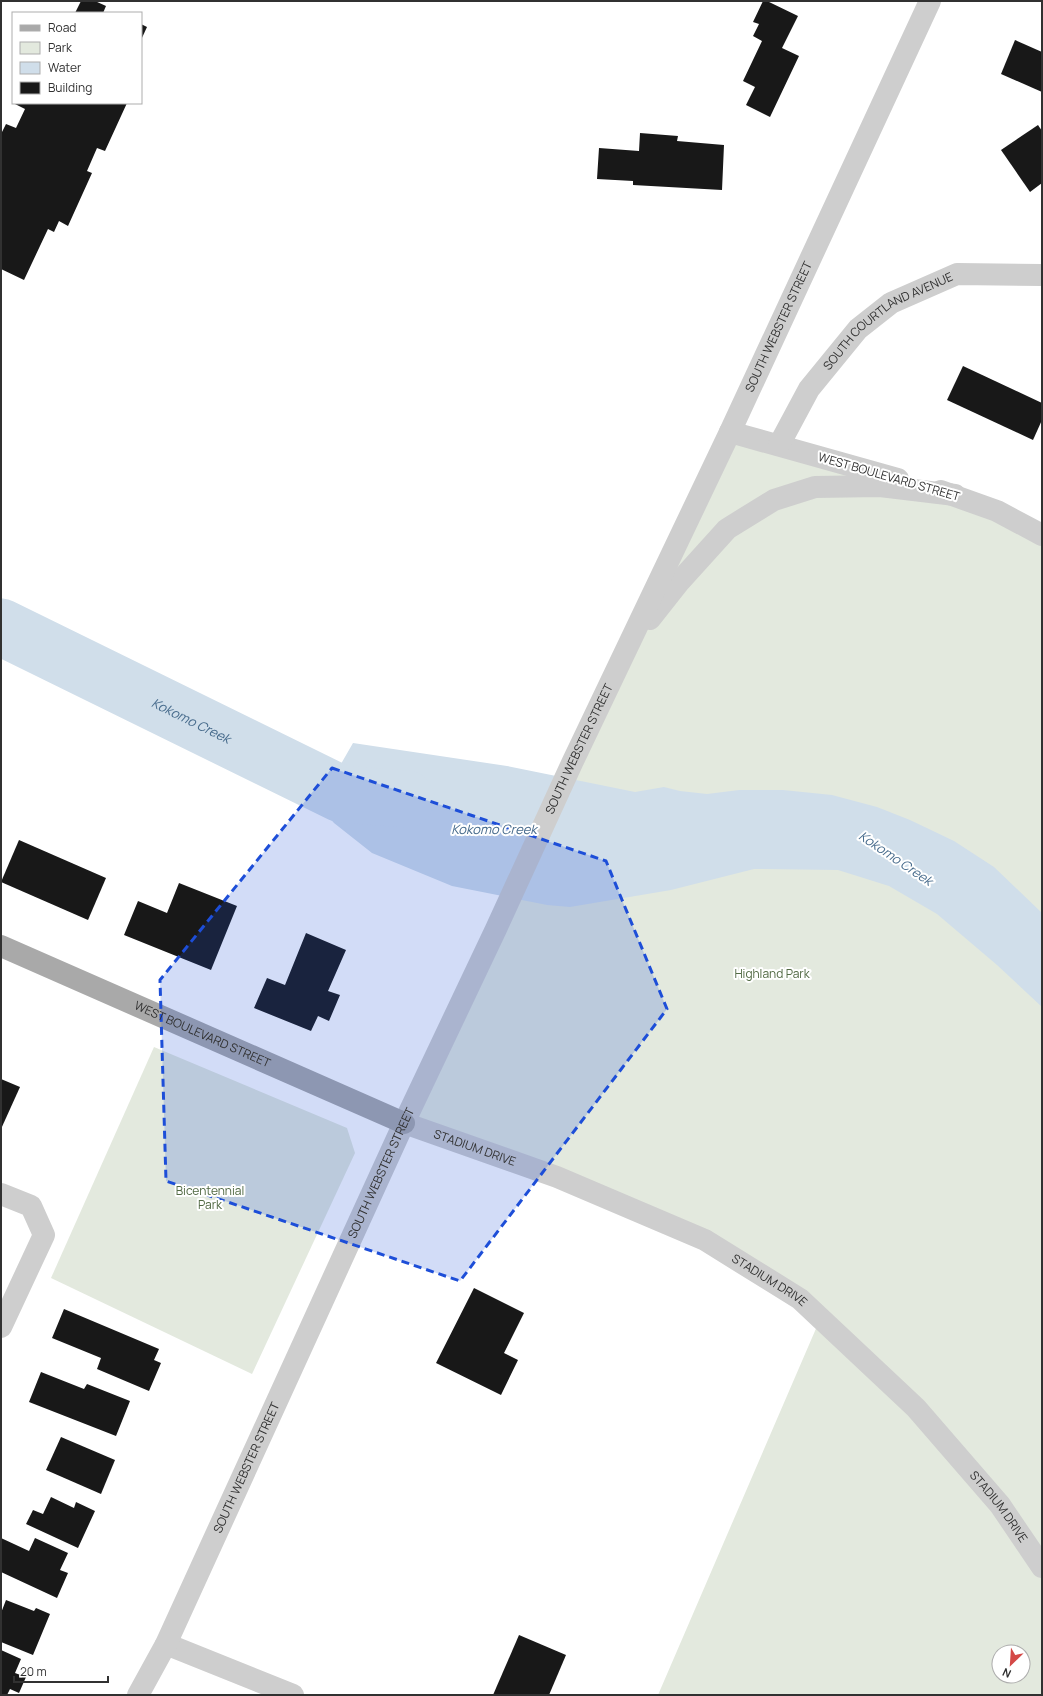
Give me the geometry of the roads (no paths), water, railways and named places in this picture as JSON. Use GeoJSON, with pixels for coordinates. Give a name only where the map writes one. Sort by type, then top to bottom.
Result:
{"type":"FeatureCollection","features":[{"type":"Feature","properties":{"kind":"main road","name":"WEST BOULEVARD STREET"},"geometry":{"type":"LineString","coordinates":[[1,946],[404,1123]]}},
{"type":"Feature","properties":{"kind":"street","name":"SOUTH WEBSTER STREET"},"geometry":{"type":"LineString","coordinates":[[138,1695],[166,1644],[404,1123],[496,929],[573,761],[730,432],[930,1]]}},
{"type":"Feature","properties":{"kind":"street","name":"SOUTH COURTLAND AVENUE"},"geometry":{"type":"LineString","coordinates":[[780,445],[809,389],[858,329],[891,303],[957,274],[1042,275]]}},
{"type":"Feature","properties":{"kind":"street","name":"WEST BOULEVARD STREET"},"geometry":{"type":"LineString","coordinates":[[730,432],[955,495],[997,511],[1042,536]]}},
{"type":"Feature","properties":{"kind":"street","name":"SOUTH WEBSTER STREET"},"geometry":{"type":"LineString","coordinates":[[625,651],[680,581],[727,529],[774,500],[815,487],[880,486],[955,495]]}},
{"type":"Feature","properties":{"kind":"street","name":"STADIUM DRIVE"},"geometry":{"type":"LineString","coordinates":[[404,1123],[557,1177],[705,1240],[800,1299],[916,1408],[1000,1505],[1042,1567]]}},
{"type":"Feature","properties":{"kind":"street"},"geometry":{"type":"LineString","coordinates":[[1,1194],[31,1206],[44,1234],[1,1327]]}},
{"type":"Feature","properties":{"kind":"street"},"geometry":{"type":"LineString","coordinates":[[166,1644],[293,1695]]}},
{"type":"Feature","properties":{"kind":"water","name":"Kokomo Creek"},"geometry":{"type":"Polygon","coordinates":[[[353,743],[507,766],[635,792],[664,787],[680,791],[707,794],[739,790],[783,790],[832,795],[877,807],[910,820],[954,841],[994,867],[1042,913],[1042,1007],[997,965],[937,914],[889,886],[838,870],[754,869],[671,890],[570,907],[547,905],[452,886],[372,853],[334,823],[318,804],[353,743]]]}},
{"type":"Feature","properties":{"kind":"waterway","name":"Kokomo Creek"},"geometry":{"type":"LineString","coordinates":[[1,627],[341,794],[406,799]]}},
{"type":"Feature","properties":{"kind":"park label","name":"Highland Park"},"geometry":{"type":"Point","coordinates":[772,974]}},
{"type":"Feature","properties":{"kind":"park label","name":"Bicentennial Park"},"geometry":{"type":"Point","coordinates":[210,1198]}}]}
